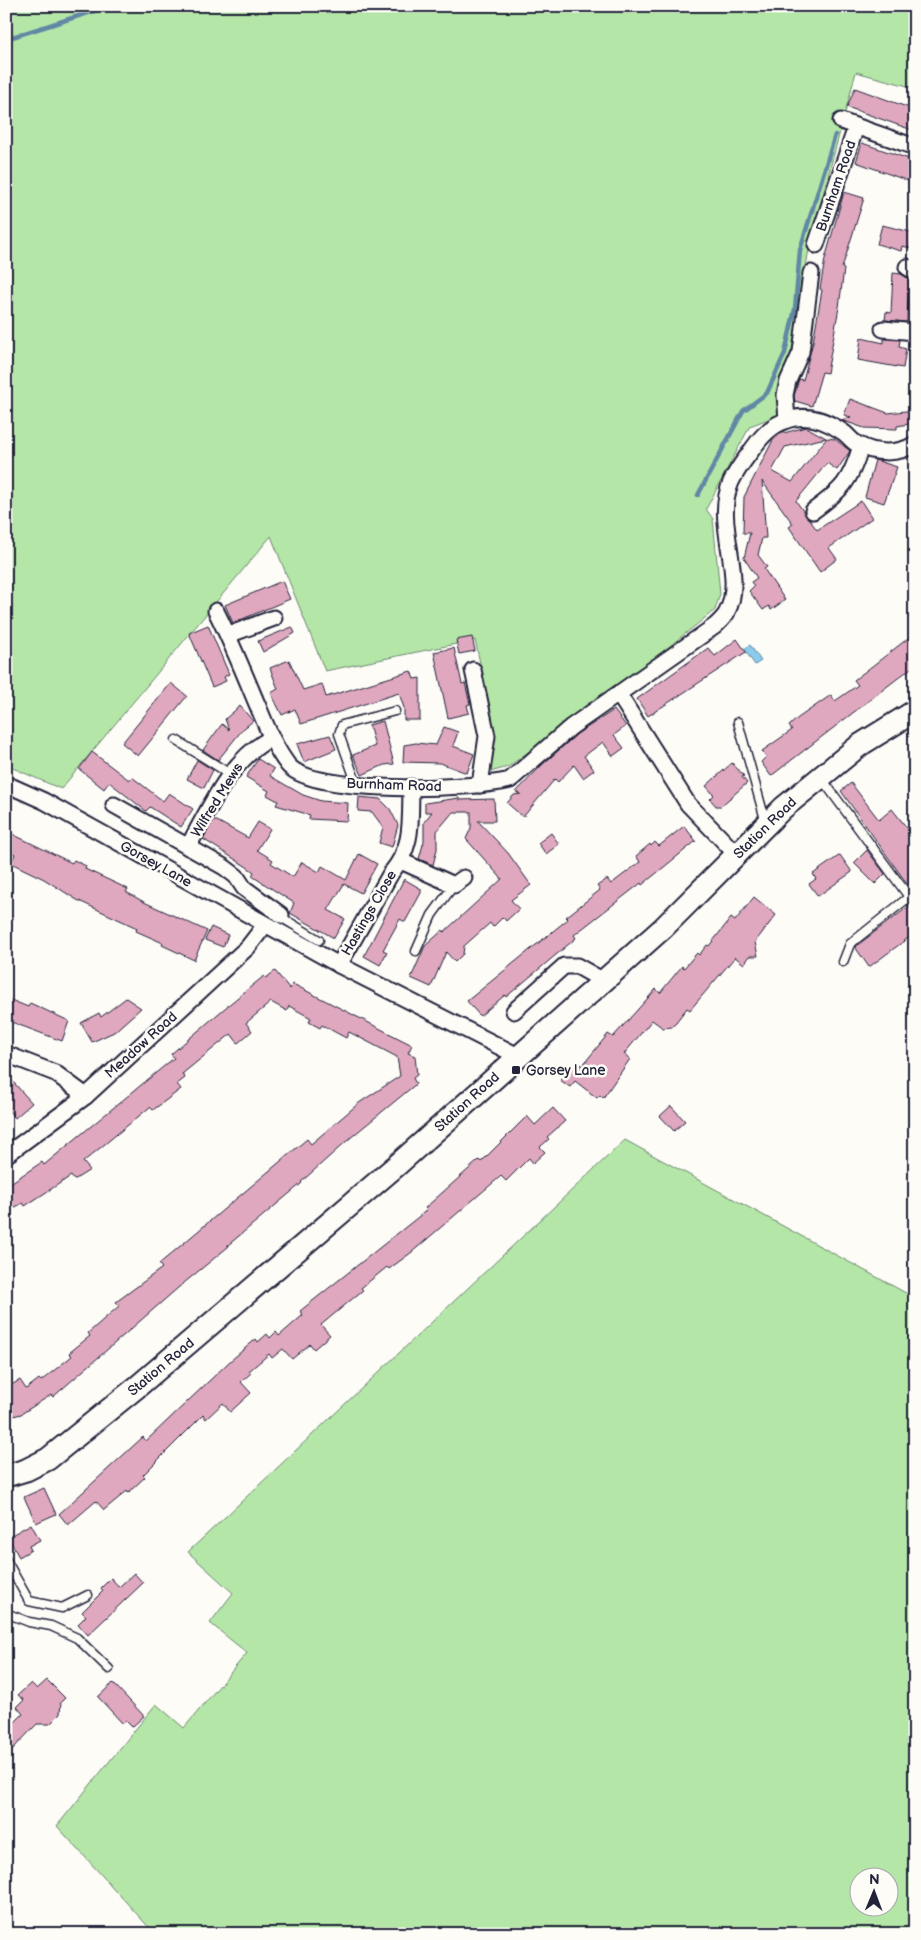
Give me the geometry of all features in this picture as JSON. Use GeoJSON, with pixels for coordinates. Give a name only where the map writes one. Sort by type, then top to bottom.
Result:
{"type":"FeatureCollection","features":[{"type":"Feature","properties":{"kind":"street","name":"Burnham Road"},"geometry":{"type":"LineString","coordinates":[[841,121],[915,147]]}},
{"type":"Feature","properties":{"kind":"street","name":"Burnham Road"},"geometry":{"type":"LineString","coordinates":[[816,245],[856,127]]}},
{"type":"Feature","properties":{"kind":"street"},"geometry":{"type":"LineString","coordinates":[[810,272],[801,352],[788,381],[785,395],[787,419],[808,418],[824,422],[842,431],[861,446],[874,450],[894,452],[915,444]]}},
{"type":"Feature","properties":{"kind":"street"},"geometry":{"type":"LineString","coordinates":[[883,329],[915,332]]}},
{"type":"Feature","properties":{"kind":"street","name":"Burnham Road"},"geometry":{"type":"LineString","coordinates":[[216,611],[272,738],[288,766],[304,776],[320,782],[441,788],[480,785],[510,780],[571,727],[715,626],[727,614],[734,589],[724,504],[731,481],[763,434],[776,423],[787,419]]}},
{"type":"Feature","properties":{"kind":"street"},"geometry":{"type":"LineString","coordinates":[[813,511],[841,490],[855,465],[861,446]]}},
{"type":"Feature","properties":{"kind":"street"},"geometry":{"type":"LineString","coordinates":[[228,635],[274,618]]}},
{"type":"Feature","properties":{"kind":"street"},"geometry":{"type":"LineString","coordinates":[[472,670],[487,736],[480,785]]}},
{"type":"Feature","properties":{"kind":"street"},"geometry":{"type":"LineString","coordinates":[[619,695],[688,804],[737,855]]}},
{"type":"Feature","properties":{"kind":"street","name":"Station Road"},"geometry":{"type":"LineString","coordinates":[[6,1476],[26,1470],[48,1459],[77,1436],[382,1179],[602,980],[663,928],[783,808],[860,745],[915,711]]}},
{"type":"Feature","properties":{"kind":"street","name":"Wilfred Mews"},"geometry":{"type":"LineString","coordinates":[[188,847],[230,774],[247,753],[272,738]]}},
{"type":"Feature","properties":{"kind":"street","name":"Gorsey Lane"},"geometry":{"type":"LineString","coordinates":[[6,784],[44,801],[339,965],[518,1056]]}},
{"type":"Feature","properties":{"kind":"street","name":"Hastings Close"},"geometry":{"type":"LineString","coordinates":[[339,965],[391,873],[401,861],[408,844],[411,787]]}},
{"type":"Feature","properties":{"kind":"street"},"geometry":{"type":"LineString","coordinates":[[114,805],[224,866],[236,876],[244,888],[281,915]]}},
{"type":"Feature","properties":{"kind":"street","name":"Hastings Close"},"geometry":{"type":"LineString","coordinates":[[401,861],[459,882]]}},
{"type":"Feature","properties":{"kind":"street","name":"Meadow Road"},"geometry":{"type":"LineString","coordinates":[[6,1155],[86,1096],[248,947],[265,925]]}},
{"type":"Feature","properties":{"kind":"street"},"geometry":{"type":"LineString","coordinates":[[514,1011],[564,966],[577,966],[602,980]]}},
{"type":"Feature","properties":{"kind":"street"},"geometry":{"type":"LineString","coordinates":[[6,1054],[55,1073],[86,1096]]}},
{"type":"Feature","properties":{"kind":"lane"},"geometry":{"type":"LineString","coordinates":[[357,785],[339,734],[342,725],[365,717],[395,711]]}},
{"type":"Feature","properties":{"kind":"lane"},"geometry":{"type":"LineString","coordinates":[[738,722],[767,824]]}},
{"type":"Feature","properties":{"kind":"lane"},"geometry":{"type":"LineString","coordinates":[[176,740],[230,774]]}},
{"type":"Feature","properties":{"kind":"lane"},"geometry":{"type":"LineString","coordinates":[[821,777],[915,905]]}},
{"type":"Feature","properties":{"kind":"lane"},"geometry":{"type":"LineString","coordinates":[[416,951],[432,916],[459,882]]}},
{"type":"Feature","properties":{"kind":"lane"},"geometry":{"type":"LineString","coordinates":[[844,962],[850,944],[909,897]]}},
{"type":"Feature","properties":{"kind":"lane"},"geometry":{"type":"LineString","coordinates":[[281,915],[284,919],[319,940]]}},
{"type":"Feature","properties":{"kind":"lane"},"geometry":{"type":"LineString","coordinates":[[6,1560],[29,1601],[62,1608],[88,1595]]}},
{"type":"Feature","properties":{"kind":"lane"},"geometry":{"type":"LineString","coordinates":[[6,1613],[29,1622],[51,1626],[77,1638],[109,1669]]}},
{"type":"Feature","properties":{"kind":"green space"},"geometry":{"type":"Polygon","coordinates":[[[6,6],[915,6],[915,88],[856,72],[810,243],[781,414],[750,426],[706,509],[713,519],[720,594],[715,610],[642,668],[508,767],[490,772],[494,740],[490,709],[475,640],[325,671],[271,536],[61,789],[6,765],[6,6]]]}},
{"type":"Feature","properties":{"kind":"green space"},"geometry":{"type":"Polygon","coordinates":[[[625,1140],[915,1298],[915,1934],[155,1934],[57,1826],[156,1704],[184,1728],[247,1653],[210,1623],[233,1593],[188,1552],[625,1140]]]}},
{"type":"Feature","properties":{"kind":"water"},"geometry":{"type":"Polygon","coordinates":[[[750,645],[761,661],[755,665],[744,649],[750,645]]]}},
{"type":"Feature","properties":{"kind":"building"},"geometry":{"type":"Polygon","coordinates":[[[855,88],[915,110],[915,131],[847,107],[855,88]]]}},
{"type":"Feature","properties":{"kind":"building"},"geometry":{"type":"Polygon","coordinates":[[[862,143],[915,161],[915,172],[911,182],[856,162],[862,143]]]}},
{"type":"Feature","properties":{"kind":"building"},"geometry":{"type":"Polygon","coordinates":[[[844,192],[864,198],[842,268],[844,269],[839,307],[827,373],[822,372],[812,406],[795,401],[794,396],[799,379],[803,380],[813,342],[825,259],[844,192]]]}},
{"type":"Feature","properties":{"kind":"building"},"geometry":{"type":"Polygon","coordinates":[[[882,225],[915,233],[915,249],[902,246],[901,251],[877,244],[882,225]]]}},
{"type":"Feature","properties":{"kind":"building"},"geometry":{"type":"Polygon","coordinates":[[[893,273],[901,274],[909,279],[907,322],[885,320],[886,312],[891,313],[893,273]]]}},
{"type":"Feature","properties":{"kind":"building"},"geometry":{"type":"Polygon","coordinates":[[[861,338],[884,343],[884,339],[900,340],[899,347],[906,349],[903,368],[858,360],[861,338]]]}},
{"type":"Feature","properties":{"kind":"building"},"geometry":{"type":"Polygon","coordinates":[[[850,399],[888,413],[915,410],[915,423],[897,426],[897,429],[864,428],[841,420],[851,417],[844,415],[850,399]]]}},
{"type":"Feature","properties":{"kind":"building"},"geometry":{"type":"Polygon","coordinates":[[[806,427],[826,438],[785,447],[772,471],[792,482],[827,438],[835,439],[850,451],[837,470],[827,463],[796,501],[817,530],[861,501],[872,518],[829,548],[837,559],[820,572],[789,527],[793,524],[762,481],[766,538],[762,538],[758,555],[767,567],[764,569],[785,600],[771,610],[769,606],[763,610],[749,591],[754,586],[751,582],[757,578],[744,558],[750,533],[743,533],[744,497],[773,440],[780,434],[806,427]]]}},
{"type":"Feature","properties":{"kind":"building"},"geometry":{"type":"Polygon","coordinates":[[[875,460],[897,467],[884,503],[865,497],[875,460]]]}},
{"type":"Feature","properties":{"kind":"building"},"geometry":{"type":"Polygon","coordinates":[[[282,581],[290,599],[233,623],[225,605],[282,581]]]}},
{"type":"Feature","properties":{"kind":"building"},"geometry":{"type":"Polygon","coordinates":[[[208,625],[229,674],[224,677],[226,681],[212,687],[189,633],[208,625]]]}},
{"type":"Feature","properties":{"kind":"building"},"geometry":{"type":"Polygon","coordinates":[[[292,627],[295,633],[263,652],[258,641],[292,627]]]}},
{"type":"Feature","properties":{"kind":"building"},"geometry":{"type":"Polygon","coordinates":[[[915,633],[915,665],[771,776],[761,762],[766,757],[762,751],[792,730],[789,726],[798,718],[831,695],[835,701],[858,685],[854,680],[915,633]]]}},
{"type":"Feature","properties":{"kind":"building"},"geometry":{"type":"Polygon","coordinates":[[[472,637],[475,651],[459,654],[456,640],[472,637]]]}},
{"type":"Feature","properties":{"kind":"building"},"geometry":{"type":"Polygon","coordinates":[[[737,639],[746,652],[648,716],[637,699],[708,648],[715,656],[737,639]]]}},
{"type":"Feature","properties":{"kind":"building"},"geometry":{"type":"Polygon","coordinates":[[[454,648],[462,684],[465,683],[470,704],[467,705],[469,713],[448,718],[434,652],[454,648]]]}},
{"type":"Feature","properties":{"kind":"building"},"geometry":{"type":"Polygon","coordinates":[[[289,660],[303,690],[322,684],[326,697],[411,671],[414,679],[420,678],[420,720],[404,720],[404,708],[399,693],[301,724],[295,709],[282,715],[271,693],[278,689],[270,668],[289,660]]]}},
{"type":"Feature","properties":{"kind":"building"},"geometry":{"type":"Polygon","coordinates":[[[171,683],[187,696],[138,756],[122,743],[171,683]]]}},
{"type":"Feature","properties":{"kind":"building"},"geometry":{"type":"Polygon","coordinates":[[[240,706],[253,721],[243,729],[218,760],[203,750],[222,724],[229,730],[225,719],[240,706]]]}},
{"type":"Feature","properties":{"kind":"building"},"geometry":{"type":"Polygon","coordinates":[[[614,710],[626,726],[614,735],[624,748],[613,756],[603,742],[584,756],[594,770],[583,778],[574,765],[558,782],[555,779],[523,817],[507,803],[514,795],[521,794],[516,792],[542,765],[577,734],[614,710]]]}},
{"type":"Feature","properties":{"kind":"building"},"geometry":{"type":"Polygon","coordinates":[[[383,721],[394,764],[384,765],[362,775],[353,755],[375,746],[369,725],[383,721]]]}},
{"type":"Feature","properties":{"kind":"building"},"geometry":{"type":"Polygon","coordinates":[[[444,727],[458,732],[453,746],[474,754],[467,773],[440,763],[403,762],[404,745],[416,743],[436,745],[444,727]]]}},
{"type":"Feature","properties":{"kind":"building"},"geometry":{"type":"Polygon","coordinates":[[[330,735],[336,749],[304,762],[297,744],[330,735]]]}},
{"type":"Feature","properties":{"kind":"building"},"geometry":{"type":"Polygon","coordinates":[[[92,752],[129,780],[132,777],[163,801],[169,793],[193,809],[181,827],[150,807],[146,811],[109,782],[104,789],[79,769],[92,752]]]}},
{"type":"Feature","properties":{"kind":"building"},"geometry":{"type":"Polygon","coordinates":[[[258,759],[274,769],[270,776],[303,795],[321,801],[348,803],[347,821],[309,819],[310,815],[276,805],[278,801],[267,795],[269,791],[246,777],[258,759]]]}},
{"type":"Feature","properties":{"kind":"building"},"geometry":{"type":"Polygon","coordinates":[[[197,760],[213,770],[204,788],[187,779],[197,760]]]}},
{"type":"Feature","properties":{"kind":"building"},"geometry":{"type":"Polygon","coordinates":[[[732,763],[744,776],[742,777],[747,783],[721,806],[716,806],[710,799],[714,795],[706,786],[732,763]]]}},
{"type":"Feature","properties":{"kind":"building"},"geometry":{"type":"Polygon","coordinates":[[[851,783],[879,820],[892,809],[915,838],[915,895],[841,791],[851,783]]]}},
{"type":"Feature","properties":{"kind":"building"},"geometry":{"type":"Polygon","coordinates":[[[359,797],[380,799],[390,809],[398,825],[392,847],[379,843],[383,827],[372,812],[358,811],[359,797]]]}},
{"type":"Feature","properties":{"kind":"building"},"geometry":{"type":"Polygon","coordinates":[[[459,798],[459,800],[494,799],[495,821],[478,821],[508,853],[531,885],[511,900],[519,909],[506,921],[503,917],[493,927],[490,923],[464,946],[463,954],[455,962],[446,952],[431,987],[411,978],[425,946],[443,930],[444,932],[502,879],[466,839],[471,828],[471,812],[453,812],[437,831],[437,849],[433,865],[419,859],[424,841],[424,822],[432,812],[425,812],[425,803],[459,798]]]}},
{"type":"Feature","properties":{"kind":"building"},"geometry":{"type":"Polygon","coordinates":[[[213,821],[217,821],[248,838],[258,822],[270,829],[257,850],[273,860],[271,863],[293,877],[302,862],[319,872],[322,866],[346,880],[359,854],[377,864],[361,893],[344,884],[328,910],[345,919],[334,938],[290,913],[294,903],[252,876],[254,872],[247,867],[203,839],[213,821]]]}},
{"type":"Feature","properties":{"kind":"building"},"geometry":{"type":"Polygon","coordinates":[[[684,826],[696,841],[642,885],[641,883],[574,935],[576,938],[506,997],[505,995],[480,1016],[467,1001],[568,919],[566,917],[600,890],[597,886],[607,879],[611,884],[640,862],[636,856],[650,844],[651,846],[655,842],[659,846],[684,826]]]}},
{"type":"Feature","properties":{"kind":"building"},"geometry":{"type":"Polygon","coordinates":[[[6,831],[72,863],[74,860],[86,866],[85,869],[128,889],[126,892],[144,902],[207,931],[194,960],[136,931],[137,928],[77,900],[44,879],[11,863],[15,854],[6,850],[6,831]]]}},
{"type":"Feature","properties":{"kind":"building"},"geometry":{"type":"Polygon","coordinates":[[[551,833],[559,844],[546,854],[538,843],[551,833]]]}},
{"type":"Feature","properties":{"kind":"building"},"geometry":{"type":"Polygon","coordinates":[[[867,850],[885,874],[875,884],[854,863],[867,850]]]}},
{"type":"Feature","properties":{"kind":"building"},"geometry":{"type":"Polygon","coordinates":[[[840,855],[852,872],[818,896],[809,884],[816,879],[813,874],[840,855]]]}},
{"type":"Feature","properties":{"kind":"building"},"geometry":{"type":"Polygon","coordinates":[[[404,879],[421,889],[421,893],[405,922],[400,919],[383,950],[387,952],[380,965],[364,956],[404,879]]]}},
{"type":"Feature","properties":{"kind":"building"},"geometry":{"type":"Polygon","coordinates":[[[754,897],[776,915],[755,942],[758,956],[750,956],[744,964],[735,957],[690,1010],[687,1008],[672,1027],[663,1028],[652,1020],[624,1054],[630,1059],[603,1098],[600,1095],[597,1098],[575,1081],[570,1087],[560,1080],[573,1065],[577,1068],[580,1064],[582,1066],[608,1034],[613,1037],[656,989],[660,993],[682,966],[684,968],[697,953],[699,955],[707,945],[709,946],[731,918],[735,921],[754,897]]]}},
{"type":"Feature","properties":{"kind":"building"},"geometry":{"type":"Polygon","coordinates":[[[909,906],[915,911],[915,933],[869,967],[855,947],[909,906]]]}},
{"type":"Feature","properties":{"kind":"building"},"geometry":{"type":"Polygon","coordinates":[[[211,927],[228,935],[223,947],[205,940],[211,927]]]}},
{"type":"Feature","properties":{"kind":"building"},"geometry":{"type":"Polygon","coordinates":[[[275,971],[290,989],[293,984],[412,1045],[408,1053],[415,1056],[417,1075],[413,1078],[416,1084],[349,1139],[302,1183],[53,1397],[51,1395],[21,1414],[6,1418],[6,1388],[20,1380],[26,1389],[39,1379],[41,1381],[72,1356],[69,1353],[90,1336],[88,1333],[119,1306],[116,1302],[162,1268],[159,1264],[307,1139],[311,1144],[359,1103],[400,1076],[397,1057],[349,1032],[346,1038],[322,1025],[320,1028],[309,1022],[311,1018],[289,1006],[287,1011],[271,1002],[246,1023],[252,1031],[238,1043],[231,1034],[182,1074],[185,1078],[177,1084],[181,1089],[153,1110],[150,1107],[83,1162],[90,1170],[74,1180],[71,1176],[25,1206],[23,1203],[6,1212],[6,1186],[42,1162],[44,1165],[174,1058],[171,1054],[232,1002],[264,976],[266,978],[275,971]]]}},
{"type":"Feature","properties":{"kind":"building"},"geometry":{"type":"Polygon","coordinates":[[[6,998],[28,1007],[30,1003],[69,1021],[62,1041],[6,1020],[6,998]]]}},
{"type":"Feature","properties":{"kind":"building"},"geometry":{"type":"Polygon","coordinates":[[[126,998],[141,1008],[114,1032],[92,1042],[81,1023],[99,1013],[101,1017],[126,998]]]}},
{"type":"Feature","properties":{"kind":"building"},"geometry":{"type":"Polygon","coordinates":[[[6,1074],[32,1103],[15,1118],[6,1108],[6,1074]]]}},
{"type":"Feature","properties":{"kind":"building"},"geometry":{"type":"Polygon","coordinates":[[[671,1106],[685,1121],[674,1131],[660,1116],[671,1106]]]}},
{"type":"Feature","properties":{"kind":"building"},"geometry":{"type":"Polygon","coordinates":[[[553,1108],[565,1121],[547,1137],[549,1139],[540,1147],[545,1152],[533,1163],[529,1158],[506,1181],[501,1176],[412,1252],[389,1269],[387,1267],[361,1288],[363,1290],[321,1325],[330,1335],[314,1349],[310,1344],[292,1359],[283,1349],[272,1358],[269,1354],[249,1371],[251,1373],[241,1382],[251,1393],[230,1412],[223,1403],[206,1419],[203,1415],[143,1475],[145,1477],[128,1493],[127,1491],[104,1510],[96,1501],[68,1525],[59,1514],[143,1437],[146,1441],[229,1362],[256,1339],[258,1342],[267,1334],[270,1338],[276,1332],[279,1336],[303,1315],[300,1311],[427,1210],[425,1208],[479,1160],[481,1162],[527,1116],[535,1125],[553,1108]]]}},
{"type":"Feature","properties":{"kind":"building"},"geometry":{"type":"Polygon","coordinates":[[[44,1488],[56,1514],[36,1523],[24,1497],[44,1488]]]}},
{"type":"Feature","properties":{"kind":"building"},"geometry":{"type":"Polygon","coordinates":[[[31,1524],[40,1540],[29,1546],[31,1550],[19,1557],[8,1537],[31,1524]]]}},
{"type":"Feature","properties":{"kind":"building"},"geometry":{"type":"Polygon","coordinates":[[[134,1573],[143,1583],[88,1635],[78,1624],[86,1616],[82,1612],[103,1591],[101,1588],[111,1578],[119,1587],[134,1573]]]}},
{"type":"Feature","properties":{"kind":"building"},"geometry":{"type":"Polygon","coordinates":[[[47,1680],[65,1698],[61,1702],[60,1714],[50,1724],[37,1724],[6,1756],[6,1731],[23,1714],[17,1707],[24,1700],[18,1695],[31,1683],[37,1689],[47,1680]]]}},
{"type":"Feature","properties":{"kind":"building"},"geometry":{"type":"Polygon","coordinates":[[[113,1683],[144,1716],[132,1727],[126,1721],[123,1724],[98,1697],[113,1683]]]}},
{"type":"Feature","properties":{"kind":"waterway"},"geometry":{"type":"LineString","coordinates":[[6,39],[110,6]]}},
{"type":"Feature","properties":{"kind":"waterway"},"geometry":{"type":"LineString","coordinates":[[698,495],[743,411],[767,393],[785,353],[795,309],[800,250],[835,135]]}},
{"type":"Feature","properties":{"kind":"place","name":"Gorsey Lane"},"geometry":{"type":"Point","coordinates":[516,1070]}}]}
